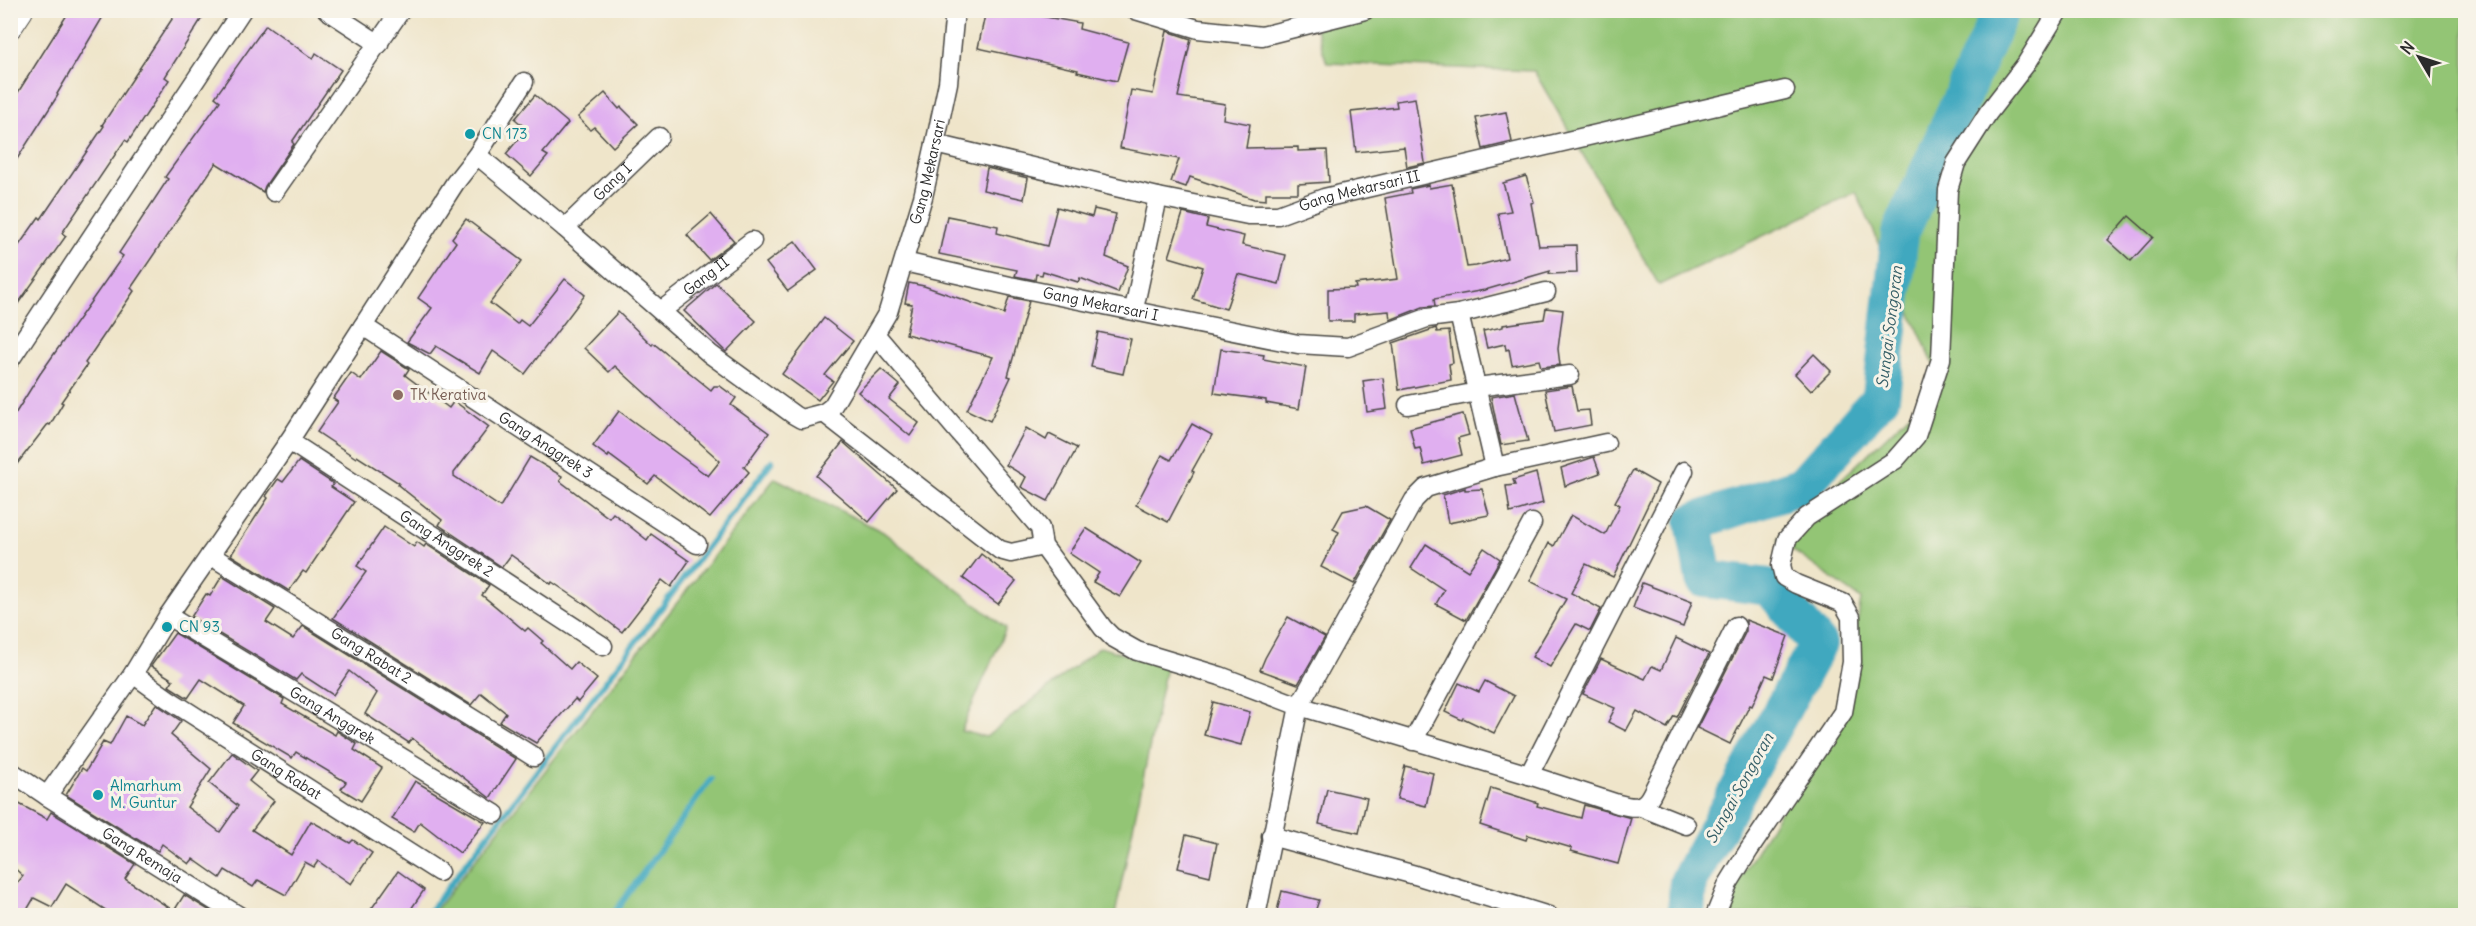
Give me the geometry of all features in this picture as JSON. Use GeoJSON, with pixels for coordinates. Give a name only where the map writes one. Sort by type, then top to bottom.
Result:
{"type":"FeatureCollection","features":[{"type":"Feature","properties":{"kind":"street"},"geometry":{"type":"LineString","coordinates":[[10,26],[20,10]]}},
{"type":"Feature","properties":{"kind":"street"},"geometry":{"type":"LineString","coordinates":[[10,360],[242,10]]}},
{"type":"Feature","properties":{"kind":"street"},"geometry":{"type":"LineString","coordinates":[[327,10],[379,44]]}},
{"type":"Feature","properties":{"kind":"street"},"geometry":{"type":"LineString","coordinates":[[274,192],[401,10]]}},
{"type":"Feature","properties":{"kind":"street","name":"Gang Mekarsari"},"geometry":{"type":"LineString","coordinates":[[824,413],[837,400],[888,312],[904,262],[935,144],[948,83],[955,10]]}},
{"type":"Feature","properties":{"kind":"street"},"geometry":{"type":"LineString","coordinates":[[1135,10],[1198,29],[1262,36],[1365,10]]}},
{"type":"Feature","properties":{"kind":"street"},"geometry":{"type":"LineString","coordinates":[[1715,915],[1728,884],[1749,850],[1843,712],[1852,662],[1851,617],[1843,603],[1784,577],[1780,566],[1787,539],[1808,516],[1895,460],[1916,436],[1941,359],[1947,190],[1956,163],[1988,113],[2026,64],[2059,10]]}},
{"type":"Feature","properties":{"kind":"street"},"geometry":{"type":"LineString","coordinates":[[47,796],[133,674],[168,616],[289,441],[524,82]]}},
{"type":"Feature","properties":{"kind":"street","name":"Gang Mekarsari II"},"geometry":{"type":"LineString","coordinates":[[935,144],[1158,197],[1248,215],[1278,215],[1324,198],[1785,90]]}},
{"type":"Feature","properties":{"kind":"street","name":"Gang I"},"geometry":{"type":"LineString","coordinates":[[565,228],[658,137]]}},
{"type":"Feature","properties":{"kind":"street"},"geometry":{"type":"LineString","coordinates":[[477,155],[710,354],[788,411],[801,419],[824,413],[1000,550],[1011,553],[1043,546]]}},
{"type":"Feature","properties":{"kind":"street"},"geometry":{"type":"LineString","coordinates":[[1134,309],[1158,197]]}},
{"type":"Feature","properties":{"kind":"street","name":"Gang II"},"geometry":{"type":"LineString","coordinates":[[661,311],[752,241]]}},
{"type":"Feature","properties":{"kind":"street","name":"Gang Mekarsari I"},"geometry":{"type":"LineString","coordinates":[[904,262],[1010,286],[1134,309],[1298,344],[1348,347],[1427,318],[1459,314],[1546,292]]}},
{"type":"Feature","properties":{"kind":"street"},"geometry":{"type":"LineString","coordinates":[[1459,314],[1495,467]]}},
{"type":"Feature","properties":{"kind":"street","name":"Gang Anggrek 3"},"geometry":{"type":"LineString","coordinates":[[363,326],[697,544]]}},
{"type":"Feature","properties":{"kind":"street"},"geometry":{"type":"LineString","coordinates":[[877,332],[1040,528],[1043,546],[1103,628],[1122,644],[1137,651],[1220,676],[1299,706],[1625,806],[1641,807],[1686,825]]}},
{"type":"Feature","properties":{"kind":"street"},"geometry":{"type":"LineString","coordinates":[[1408,405],[1478,390],[1570,375]]}},
{"type":"Feature","properties":{"kind":"street","name":"Gang Anggrek 2"},"geometry":{"type":"LineString","coordinates":[[289,441],[603,646]]}},
{"type":"Feature","properties":{"kind":"street"},"geometry":{"type":"LineString","coordinates":[[1256,915],[1299,706],[1414,500],[1426,488],[1495,467],[1606,443]]}},
{"type":"Feature","properties":{"kind":"street"},"geometry":{"type":"LineString","coordinates":[[1529,775],[1684,471]]}},
{"type":"Feature","properties":{"kind":"street"},"geometry":{"type":"LineString","coordinates":[[1413,741],[1532,523]]}},
{"type":"Feature","properties":{"kind":"street","name":"Gang Rabat 2"},"geometry":{"type":"LineString","coordinates":[[210,555],[534,757]]}},
{"type":"Feature","properties":{"kind":"street","name":"Gang Anggrek"},"geometry":{"type":"LineString","coordinates":[[168,616],[495,814]]}},
{"type":"Feature","properties":{"kind":"street"},"geometry":{"type":"LineString","coordinates":[[1641,807],[1651,795],[1736,626]]}},
{"type":"Feature","properties":{"kind":"street","name":"Gang Rabat"},"geometry":{"type":"LineString","coordinates":[[133,674],[168,699],[439,872]]}},
{"type":"Feature","properties":{"kind":"street","name":"Gang Remaja"},"geometry":{"type":"LineString","coordinates":[[10,771],[239,915]]}},
{"type":"Feature","properties":{"kind":"street"},"geometry":{"type":"LineString","coordinates":[[1271,836],[1415,875],[1549,915]]}},
{"type":"Feature","properties":{"kind":"green space"},"geometry":{"type":"Polygon","coordinates":[[[1310,11],[2465,11],[2465,915],[1719,915],[1846,698],[1861,599],[1778,540],[1942,383],[1856,192],[1659,285],[1534,71],[1327,63],[1310,11]]]}},
{"type":"Feature","properties":{"kind":"green space"},"geometry":{"type":"Polygon","coordinates":[[[775,478],[883,532],[1006,628],[961,731],[986,737],[1100,647],[1166,667],[1115,915],[431,916],[775,478]]]}},
{"type":"Feature","properties":{"kind":"building"},"geometry":{"type":"Polygon","coordinates":[[[70,10],[107,10],[58,95],[10,170],[10,105],[70,10]]]}},
{"type":"Feature","properties":{"kind":"building"},"geometry":{"type":"Polygon","coordinates":[[[178,10],[207,10],[165,77],[169,80],[128,142],[125,140],[62,233],[66,236],[10,315],[10,258],[39,217],[41,219],[104,126],[102,125],[178,10]]]}},
{"type":"Feature","properties":{"kind":"building"},"geometry":{"type":"Polygon","coordinates":[[[986,10],[1028,10],[1041,14],[1041,16],[1080,23],[1079,29],[1128,42],[1117,81],[978,48],[986,10]]]}},
{"type":"Feature","properties":{"kind":"building"},"geometry":{"type":"Polygon","coordinates":[[[266,25],[313,59],[316,53],[341,70],[292,142],[294,144],[263,192],[216,163],[131,288],[134,291],[85,363],[87,365],[61,402],[63,403],[50,425],[48,424],[10,473],[10,422],[40,374],[123,256],[119,253],[168,179],[165,177],[220,101],[215,97],[266,25]]]}},
{"type":"Feature","properties":{"kind":"building"},"geometry":{"type":"Polygon","coordinates":[[[1167,31],[1191,39],[1178,97],[1225,104],[1223,119],[1250,124],[1246,148],[1298,147],[1298,151],[1327,150],[1329,182],[1298,184],[1298,193],[1266,193],[1266,200],[1254,199],[1190,177],[1186,187],[1171,182],[1179,159],[1120,148],[1131,90],[1153,94],[1167,31]]]}},
{"type":"Feature","properties":{"kind":"building"},"geometry":{"type":"Polygon","coordinates":[[[605,93],[619,109],[621,107],[638,124],[613,147],[594,127],[590,130],[578,117],[605,93]]]}},
{"type":"Feature","properties":{"kind":"building"},"geometry":{"type":"Polygon","coordinates":[[[535,95],[568,123],[543,153],[548,156],[531,176],[506,154],[527,129],[515,119],[535,95]]]}},
{"type":"Feature","properties":{"kind":"building"},"geometry":{"type":"Polygon","coordinates":[[[1415,98],[1425,163],[1407,167],[1404,147],[1356,152],[1351,112],[1397,107],[1396,101],[1415,98]]]}},
{"type":"Feature","properties":{"kind":"building"},"geometry":{"type":"Polygon","coordinates":[[[1506,112],[1512,142],[1483,149],[1476,118],[1506,112]]]}},
{"type":"Feature","properties":{"kind":"building"},"geometry":{"type":"Polygon","coordinates":[[[987,168],[1028,178],[1024,199],[983,190],[987,168]]]}},
{"type":"Feature","properties":{"kind":"building"},"geometry":{"type":"Polygon","coordinates":[[[1526,176],[1534,202],[1531,203],[1539,246],[1576,245],[1577,273],[1549,274],[1550,271],[1485,290],[1434,299],[1435,306],[1423,307],[1390,320],[1389,311],[1354,314],[1354,321],[1328,321],[1328,289],[1356,288],[1355,284],[1398,279],[1385,198],[1411,193],[1410,189],[1429,185],[1429,188],[1452,184],[1467,267],[1476,266],[1507,258],[1498,213],[1511,211],[1503,183],[1526,176]]]}},
{"type":"Feature","properties":{"kind":"building"},"geometry":{"type":"Polygon","coordinates":[[[1057,207],[1092,217],[1094,209],[1116,214],[1106,257],[1128,266],[1118,293],[1080,278],[1078,282],[1043,271],[1042,275],[1036,274],[1035,280],[1015,276],[1017,270],[939,254],[947,216],[998,226],[997,233],[1047,246],[1057,207]]]}},
{"type":"Feature","properties":{"kind":"building"},"geometry":{"type":"Polygon","coordinates":[[[1183,213],[1208,219],[1206,227],[1244,236],[1242,245],[1286,255],[1279,284],[1238,274],[1226,309],[1193,299],[1203,267],[1169,257],[1183,213]]]}},
{"type":"Feature","properties":{"kind":"building"},"geometry":{"type":"Polygon","coordinates":[[[711,214],[734,241],[709,260],[687,235],[711,214]]]}},
{"type":"Feature","properties":{"kind":"building"},"geometry":{"type":"Polygon","coordinates":[[[2129,216],[2153,237],[2131,261],[2108,240],[2129,216]]]}},
{"type":"Feature","properties":{"kind":"building"},"geometry":{"type":"Polygon","coordinates":[[[466,219],[522,261],[490,303],[517,324],[520,320],[528,326],[565,279],[585,295],[525,374],[493,351],[480,373],[436,346],[430,354],[407,342],[432,308],[418,298],[456,242],[452,238],[466,219]]]}},
{"type":"Feature","properties":{"kind":"building"},"geometry":{"type":"Polygon","coordinates":[[[795,241],[817,270],[788,291],[766,263],[795,241]]]}},
{"type":"Feature","properties":{"kind":"building"},"geometry":{"type":"Polygon","coordinates":[[[716,283],[756,321],[726,352],[684,311],[716,283]]]}},
{"type":"Feature","properties":{"kind":"building"},"geometry":{"type":"Polygon","coordinates":[[[909,283],[924,286],[1004,314],[1009,297],[1029,301],[1008,376],[1011,377],[990,421],[967,410],[993,357],[906,334],[912,304],[905,303],[909,283]]]}},
{"type":"Feature","properties":{"kind":"building"},"geometry":{"type":"Polygon","coordinates":[[[1546,308],[1563,310],[1558,349],[1560,365],[1541,367],[1539,360],[1512,365],[1509,349],[1506,350],[1505,344],[1487,348],[1483,331],[1503,327],[1503,325],[1544,319],[1546,308]]]}},
{"type":"Feature","properties":{"kind":"building"},"geometry":{"type":"Polygon","coordinates":[[[618,312],[652,345],[653,343],[711,390],[714,386],[720,386],[736,398],[731,405],[769,433],[744,467],[749,472],[710,518],[655,476],[648,484],[593,446],[619,411],[708,476],[720,461],[615,366],[609,372],[584,348],[618,312]]]}},
{"type":"Feature","properties":{"kind":"building"},"geometry":{"type":"Polygon","coordinates":[[[824,318],[853,341],[825,375],[833,381],[818,400],[782,374],[824,318]]]}},
{"type":"Feature","properties":{"kind":"building"},"geometry":{"type":"Polygon","coordinates":[[[1436,328],[1437,332],[1449,331],[1453,363],[1449,364],[1451,380],[1399,390],[1393,343],[1436,328]]]}},
{"type":"Feature","properties":{"kind":"building"},"geometry":{"type":"Polygon","coordinates":[[[1098,332],[1131,339],[1123,374],[1091,367],[1098,332]]]}},
{"type":"Feature","properties":{"kind":"building"},"geometry":{"type":"Polygon","coordinates":[[[1221,349],[1264,355],[1263,359],[1306,367],[1299,409],[1266,403],[1266,400],[1214,393],[1221,349]]]}},
{"type":"Feature","properties":{"kind":"building"},"geometry":{"type":"Polygon","coordinates":[[[381,351],[409,369],[405,375],[449,408],[454,401],[489,427],[454,476],[500,507],[530,457],[562,476],[560,481],[609,518],[613,513],[647,540],[651,534],[689,561],[671,587],[662,580],[622,632],[588,606],[552,582],[551,584],[511,555],[502,567],[439,525],[442,520],[398,485],[399,483],[317,432],[338,402],[333,399],[351,373],[361,380],[381,351]]]}},
{"type":"Feature","properties":{"kind":"building"},"geometry":{"type":"Polygon","coordinates":[[[1814,354],[1831,371],[1811,391],[1795,374],[1814,354]]]}},
{"type":"Feature","properties":{"kind":"building"},"geometry":{"type":"Polygon","coordinates":[[[881,369],[900,385],[889,399],[919,423],[910,436],[858,392],[881,369]]]}},
{"type":"Feature","properties":{"kind":"building"},"geometry":{"type":"Polygon","coordinates":[[[1383,378],[1387,409],[1367,412],[1363,381],[1383,378]]]}},
{"type":"Feature","properties":{"kind":"building"},"geometry":{"type":"Polygon","coordinates":[[[1572,386],[1577,411],[1589,410],[1591,425],[1554,432],[1545,390],[1572,386]]]}},
{"type":"Feature","properties":{"kind":"building"},"geometry":{"type":"Polygon","coordinates":[[[1515,393],[1528,441],[1501,445],[1491,397],[1515,393]]]}},
{"type":"Feature","properties":{"kind":"building"},"geometry":{"type":"Polygon","coordinates":[[[1463,414],[1469,435],[1458,438],[1462,455],[1424,465],[1420,448],[1415,449],[1410,428],[1463,414]]]}},
{"type":"Feature","properties":{"kind":"building"},"geometry":{"type":"Polygon","coordinates":[[[1192,424],[1212,435],[1168,522],[1136,505],[1162,455],[1171,460],[1192,424]]]}},
{"type":"Feature","properties":{"kind":"building"},"geometry":{"type":"Polygon","coordinates":[[[1026,428],[1046,440],[1049,434],[1077,448],[1048,501],[1021,487],[1026,477],[1006,465],[1026,428]]]}},
{"type":"Feature","properties":{"kind":"building"},"geometry":{"type":"Polygon","coordinates":[[[843,442],[897,489],[869,522],[816,476],[843,442]]]}},
{"type":"Feature","properties":{"kind":"building"},"geometry":{"type":"Polygon","coordinates":[[[1594,457],[1600,473],[1565,486],[1561,468],[1594,457]]]}},
{"type":"Feature","properties":{"kind":"building"},"geometry":{"type":"Polygon","coordinates":[[[299,461],[334,484],[331,487],[354,502],[306,573],[303,571],[289,591],[231,555],[278,479],[283,482],[299,461]]]}},
{"type":"Feature","properties":{"kind":"building"},"geometry":{"type":"Polygon","coordinates":[[[1633,470],[1658,484],[1613,577],[1586,564],[1571,593],[1601,609],[1590,631],[1576,624],[1550,667],[1532,657],[1566,599],[1530,581],[1549,543],[1554,546],[1571,515],[1605,535],[1620,505],[1615,502],[1633,470]]]}},
{"type":"Feature","properties":{"kind":"building"},"geometry":{"type":"Polygon","coordinates":[[[1536,473],[1543,503],[1510,513],[1506,486],[1515,485],[1513,480],[1536,473]]]}},
{"type":"Feature","properties":{"kind":"building"},"geometry":{"type":"Polygon","coordinates":[[[1465,488],[1465,490],[1482,489],[1489,515],[1448,523],[1443,495],[1465,488]]]}},
{"type":"Feature","properties":{"kind":"building"},"geometry":{"type":"Polygon","coordinates":[[[1366,506],[1390,520],[1354,584],[1321,567],[1339,532],[1333,529],[1343,511],[1366,506]]]}},
{"type":"Feature","properties":{"kind":"building"},"geometry":{"type":"Polygon","coordinates":[[[384,527],[414,547],[417,542],[424,547],[426,544],[489,585],[482,595],[525,631],[528,628],[570,669],[576,662],[597,679],[578,702],[575,699],[536,743],[500,722],[506,713],[481,693],[471,705],[333,618],[366,572],[357,566],[384,527]]]}},
{"type":"Feature","properties":{"kind":"building"},"geometry":{"type":"Polygon","coordinates":[[[1086,528],[1141,563],[1120,597],[1093,582],[1099,573],[1069,553],[1086,528]]]}},
{"type":"Feature","properties":{"kind":"building"},"geometry":{"type":"Polygon","coordinates":[[[1426,544],[1468,571],[1484,548],[1500,559],[1466,620],[1436,604],[1444,590],[1411,568],[1426,544]]]}},
{"type":"Feature","properties":{"kind":"building"},"geometry":{"type":"Polygon","coordinates":[[[981,554],[1016,581],[998,604],[963,578],[981,554]]]}},
{"type":"Feature","properties":{"kind":"building"},"geometry":{"type":"Polygon","coordinates":[[[222,576],[275,609],[266,622],[293,639],[303,626],[516,759],[490,798],[412,738],[409,743],[365,714],[377,693],[349,671],[333,695],[301,674],[296,680],[191,617],[206,594],[210,596],[222,576]]]}},
{"type":"Feature","properties":{"kind":"building"},"geometry":{"type":"Polygon","coordinates":[[[1642,583],[1692,602],[1683,627],[1633,608],[1642,583]]]}},
{"type":"Feature","properties":{"kind":"building"},"geometry":{"type":"Polygon","coordinates":[[[1288,617],[1325,637],[1298,684],[1260,670],[1288,617]]]}},
{"type":"Feature","properties":{"kind":"building"},"geometry":{"type":"Polygon","coordinates":[[[1746,620],[1788,636],[1773,678],[1766,675],[1752,706],[1750,705],[1730,744],[1697,728],[1746,631],[1746,620]]]}},
{"type":"Feature","properties":{"kind":"building"},"geometry":{"type":"Polygon","coordinates":[[[175,633],[284,699],[282,704],[335,735],[337,731],[357,744],[354,750],[382,768],[361,801],[341,789],[346,782],[296,752],[292,758],[233,723],[244,706],[201,679],[188,698],[169,686],[173,680],[151,666],[175,633]]]}},
{"type":"Feature","properties":{"kind":"building"},"geometry":{"type":"Polygon","coordinates":[[[1676,638],[1709,654],[1677,717],[1674,716],[1667,728],[1637,711],[1626,731],[1608,722],[1615,708],[1583,694],[1601,659],[1645,679],[1652,666],[1661,670],[1676,638]]]}},
{"type":"Feature","properties":{"kind":"building"},"geometry":{"type":"Polygon","coordinates":[[[1485,681],[1514,696],[1494,733],[1445,712],[1459,683],[1479,692],[1485,681]]]}},
{"type":"Feature","properties":{"kind":"building"},"geometry":{"type":"Polygon","coordinates":[[[1213,702],[1250,712],[1241,745],[1204,735],[1213,702]]]}},
{"type":"Feature","properties":{"kind":"building"},"geometry":{"type":"Polygon","coordinates":[[[156,704],[181,721],[171,735],[211,769],[187,807],[220,832],[238,806],[209,783],[232,753],[257,771],[249,781],[274,801],[252,830],[291,855],[311,821],[350,843],[353,840],[372,853],[351,884],[318,861],[314,867],[305,862],[286,895],[258,880],[253,887],[225,870],[220,878],[193,859],[189,864],[162,844],[158,851],[148,846],[66,795],[82,768],[86,771],[103,742],[110,745],[126,716],[142,725],[156,704]]]}},
{"type":"Feature","properties":{"kind":"building"},"geometry":{"type":"Polygon","coordinates":[[[1405,766],[1433,773],[1426,806],[1397,799],[1405,766]]]}},
{"type":"Feature","properties":{"kind":"building"},"geometry":{"type":"Polygon","coordinates":[[[415,781],[485,822],[460,853],[420,822],[414,832],[392,819],[415,781]]]}},
{"type":"Feature","properties":{"kind":"building"},"geometry":{"type":"Polygon","coordinates":[[[1491,788],[1538,803],[1537,806],[1581,818],[1584,805],[1631,818],[1618,864],[1571,851],[1572,848],[1528,835],[1526,840],[1480,825],[1491,788]]]}},
{"type":"Feature","properties":{"kind":"building"},"geometry":{"type":"Polygon","coordinates":[[[1327,789],[1367,798],[1359,833],[1319,824],[1327,789]]]}},
{"type":"Feature","properties":{"kind":"building"},"geometry":{"type":"Polygon","coordinates":[[[10,799],[47,819],[51,812],[135,864],[125,879],[174,911],[184,895],[217,915],[113,915],[66,884],[52,907],[34,898],[24,915],[10,915],[10,892],[23,876],[10,864],[10,799]]]}},
{"type":"Feature","properties":{"kind":"building"},"geometry":{"type":"Polygon","coordinates":[[[1186,835],[1217,843],[1210,876],[1178,868],[1186,835]]]}},
{"type":"Feature","properties":{"kind":"building"},"geometry":{"type":"Polygon","coordinates":[[[398,871],[424,890],[407,915],[367,915],[398,871]]]}},
{"type":"Feature","properties":{"kind":"building"},"geometry":{"type":"Polygon","coordinates":[[[1282,891],[1319,900],[1314,915],[1276,915],[1282,891]]]}},
{"type":"Feature","properties":{"kind":"waterway","name":"Sungai Songoran"},"geometry":{"type":"LineString","coordinates":[[1686,916],[1688,882],[1818,644],[1770,587],[1704,579],[1694,522],[1803,485],[1881,397],[1900,234],[2001,10]]}},
{"type":"Feature","properties":{"kind":"waterway"},"geometry":{"type":"LineString","coordinates":[[426,916],[772,461]]}},
{"type":"Feature","properties":{"kind":"waterway"},"geometry":{"type":"LineString","coordinates":[[612,916],[711,779]]}},
{"type":"Feature","properties":{"kind":"place","name":"CN 173"},"geometry":{"type":"Point","coordinates":[470,134]}},
{"type":"Feature","properties":{"kind":"place","name":"TK Kerativa"},"geometry":{"type":"Point","coordinates":[398,395]}},
{"type":"Feature","properties":{"kind":"place","name":"CN 93"},"geometry":{"type":"Point","coordinates":[167,627]}},
{"type":"Feature","properties":{"kind":"place","name":"Almarhum M. Guntur"},"geometry":{"type":"Point","coordinates":[98,795]}}]}
